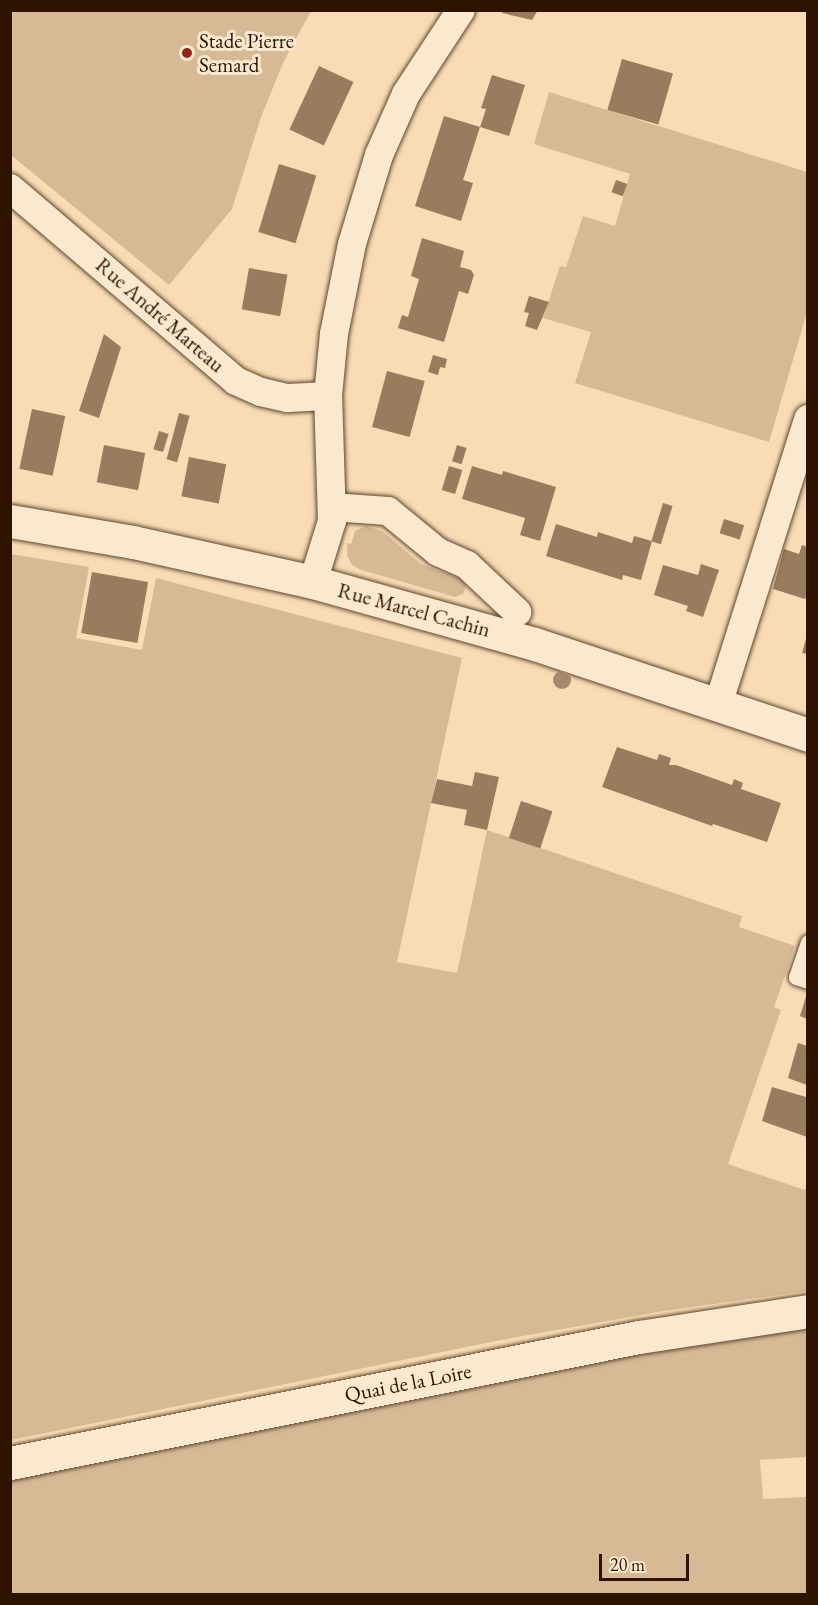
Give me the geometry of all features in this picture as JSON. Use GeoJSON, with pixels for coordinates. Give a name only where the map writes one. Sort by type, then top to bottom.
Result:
{"type":"FeatureCollection","features":[{"type":"Feature","properties":{"kind":"street"},"geometry":{"type":"LineString","coordinates":[[313,582],[330,531],[332,507],[328,396],[334,333],[352,244],[379,155],[406,94],[461,10]]}},
{"type":"Feature","properties":{"kind":"street","name":"Rue André Marteau"},"geometry":{"type":"LineString","coordinates":[[10,188],[236,381],[261,392],[288,398],[328,396]]}},
{"type":"Feature","properties":{"kind":"street"},"geometry":{"type":"LineString","coordinates":[[718,705],[807,419]]}},
{"type":"Feature","properties":{"kind":"street"},"geometry":{"type":"LineString","coordinates":[[332,507],[388,511],[438,552],[467,565],[517,612]]}},
{"type":"Feature","properties":{"kind":"street","name":"Rue Marcel Cachin"},"geometry":{"type":"LineString","coordinates":[[10,520],[134,542],[313,582],[534,644],[807,735]]}},
{"type":"Feature","properties":{"kind":"street","name":"Quai de la Loire"},"geometry":{"type":"LineString","coordinates":[[10,1463],[639,1337],[807,1311]]}},
{"type":"Feature","properties":{"kind":"lane"},"geometry":{"type":"LineString","coordinates":[[807,942],[796,977],[807,981]]}},
{"type":"Feature","properties":{"kind":"shaded area"},"geometry":{"type":"Polygon","coordinates":[[[10,11],[311,11],[283,63],[261,117],[232,209],[169,285],[11,155],[10,11]]]}},
{"type":"Feature","properties":{"kind":"shaded area"},"geometry":{"type":"Polygon","coordinates":[[[549,92],[807,172],[807,312],[769,442],[575,383],[591,332],[543,318],[560,266],[566,267],[583,216],[615,226],[630,174],[534,144],[549,92]]]}},
{"type":"Feature","properties":{"kind":"shaded area"},"geometry":{"type":"Polygon","coordinates":[[[366,526],[382,531],[421,564],[463,580],[466,586],[463,594],[455,597],[361,570],[352,565],[347,555],[347,543],[351,544],[355,531],[366,526]]]}},
{"type":"Feature","properties":{"kind":"shaded area"},"geometry":{"type":"Polygon","coordinates":[[[10,554],[89,567],[76,638],[142,650],[156,578],[462,658],[397,962],[457,973],[487,830],[742,916],[739,927],[795,946],[774,1007],[781,1010],[728,1164],[805,1190],[807,1184],[807,1291],[663,1311],[496,1341],[11,1440],[10,554]]]}},
{"type":"Feature","properties":{"kind":"shaded area"},"geometry":{"type":"Polygon","coordinates":[[[807,1329],[807,1457],[760,1460],[763,1499],[807,1497],[807,1594],[11,1594],[11,1479],[581,1364],[695,1344],[807,1329]]]}},
{"type":"Feature","properties":{"kind":"building"},"geometry":{"type":"Polygon","coordinates":[[[504,10],[538,10],[532,20],[502,13],[504,10]]]}},
{"type":"Feature","properties":{"kind":"building"},"geometry":{"type":"Polygon","coordinates":[[[622,59],[673,74],[658,125],[607,110],[622,59]]]}},
{"type":"Feature","properties":{"kind":"building"},"geometry":{"type":"Polygon","coordinates":[[[319,66],[353,82],[324,146],[289,129],[319,66]]]}},
{"type":"Feature","properties":{"kind":"building"},"geometry":{"type":"Polygon","coordinates":[[[492,75],[525,85],[509,136],[480,127],[486,109],[481,108],[492,75]]]}},
{"type":"Feature","properties":{"kind":"building"},"geometry":{"type":"Polygon","coordinates":[[[444,116],[480,127],[463,180],[473,183],[461,221],[415,206],[444,116]]]}},
{"type":"Feature","properties":{"kind":"building"},"geometry":{"type":"Polygon","coordinates":[[[279,164],[316,175],[296,243],[258,232],[279,164]]]}},
{"type":"Feature","properties":{"kind":"building"},"geometry":{"type":"Polygon","coordinates":[[[616,180],[627,184],[623,196],[612,192],[616,180]]]}},
{"type":"Feature","properties":{"kind":"building"},"geometry":{"type":"Polygon","coordinates":[[[422,238],[464,251],[460,267],[471,270],[474,275],[468,294],[459,291],[444,342],[398,328],[402,315],[408,317],[419,279],[411,276],[422,238]]]}},
{"type":"Feature","properties":{"kind":"building"},"geometry":{"type":"Polygon","coordinates":[[[249,268],[287,275],[280,316],[242,309],[249,268]]]}},
{"type":"Feature","properties":{"kind":"building"},"geometry":{"type":"Polygon","coordinates":[[[529,296],[549,302],[537,330],[525,326],[529,313],[524,312],[529,296]]]}},
{"type":"Feature","properties":{"kind":"building"},"geometry":{"type":"Polygon","coordinates":[[[104,334],[121,347],[99,418],[79,411],[104,334]]]}},
{"type":"Feature","properties":{"kind":"building"},"geometry":{"type":"Polygon","coordinates":[[[433,355],[447,359],[445,368],[440,367],[438,375],[428,372],[433,355]]]}},
{"type":"Feature","properties":{"kind":"building"},"geometry":{"type":"Polygon","coordinates":[[[387,371],[425,381],[410,437],[372,427],[387,371]]]}},
{"type":"Feature","properties":{"kind":"building"},"geometry":{"type":"Polygon","coordinates":[[[32,409],[65,416],[53,476],[19,469],[32,409]]]}},
{"type":"Feature","properties":{"kind":"building"},"geometry":{"type":"Polygon","coordinates":[[[179,413],[190,416],[177,462],[167,459],[179,413]]]}},
{"type":"Feature","properties":{"kind":"building"},"geometry":{"type":"Polygon","coordinates":[[[159,431],[169,434],[163,452],[153,449],[159,431]]]}},
{"type":"Feature","properties":{"kind":"building"},"geometry":{"type":"Polygon","coordinates":[[[104,445],[145,453],[138,490],[97,482],[104,445]]]}},
{"type":"Feature","properties":{"kind":"building"},"geometry":{"type":"Polygon","coordinates":[[[457,445],[467,448],[462,464],[452,461],[457,445]]]}},
{"type":"Feature","properties":{"kind":"building"},"geometry":{"type":"Polygon","coordinates":[[[189,457],[226,464],[219,504],[181,496],[189,457]]]}},
{"type":"Feature","properties":{"kind":"building"},"geometry":{"type":"Polygon","coordinates":[[[449,466],[462,470],[455,494],[442,490],[449,466]]]}},
{"type":"Feature","properties":{"kind":"building"},"geometry":{"type":"Polygon","coordinates":[[[472,466],[502,475],[503,471],[556,487],[540,541],[520,535],[525,518],[462,499],[472,466]]]}},
{"type":"Feature","properties":{"kind":"building"},"geometry":{"type":"Polygon","coordinates":[[[663,503],[673,506],[661,544],[651,541],[663,503]]]}},
{"type":"Feature","properties":{"kind":"building"},"geometry":{"type":"Polygon","coordinates":[[[724,519],[744,525],[740,539],[720,533],[724,519]]]}},
{"type":"Feature","properties":{"kind":"building"},"geometry":{"type":"Polygon","coordinates":[[[556,524],[597,537],[598,532],[632,543],[634,536],[652,541],[641,580],[623,575],[622,580],[546,556],[556,524]]]}},
{"type":"Feature","properties":{"kind":"building"},"geometry":{"type":"Polygon","coordinates":[[[802,545],[807,547],[807,595],[805,599],[773,589],[784,549],[799,554],[802,545]]]}},
{"type":"Feature","properties":{"kind":"building"},"geometry":{"type":"Polygon","coordinates":[[[701,564],[719,570],[703,617],[686,611],[688,606],[654,595],[663,565],[698,575],[701,564]]]}},
{"type":"Feature","properties":{"kind":"building"},"geometry":{"type":"Polygon","coordinates":[[[92,572],[148,582],[137,643],[81,633],[92,572]]]}},
{"type":"Feature","properties":{"kind":"building"},"geometry":{"type":"Polygon","coordinates":[[[807,635],[807,654],[802,653],[807,635]]]}},
{"type":"Feature","properties":{"kind":"building"},"geometry":{"type":"Polygon","coordinates":[[[617,747],[657,760],[659,754],[671,758],[669,765],[676,765],[732,785],[734,779],[743,783],[741,789],[781,803],[767,842],[713,824],[712,826],[602,787],[617,747]]]}},
{"type":"Feature","properties":{"kind":"building"},"geometry":{"type":"Polygon","coordinates":[[[475,772],[499,777],[487,830],[464,825],[467,810],[431,803],[437,779],[472,786],[475,772]]]}},
{"type":"Feature","properties":{"kind":"building"},"geometry":{"type":"Polygon","coordinates":[[[521,801],[552,811],[540,848],[509,838],[521,801]]]}},
{"type":"Feature","properties":{"kind":"building"},"geometry":{"type":"Polygon","coordinates":[[[807,993],[807,1019],[800,1016],[807,993]]]}},
{"type":"Feature","properties":{"kind":"building"},"geometry":{"type":"Polygon","coordinates":[[[798,1043],[807,1046],[807,1085],[788,1078],[798,1043]]]}},
{"type":"Feature","properties":{"kind":"building"},"geometry":{"type":"Polygon","coordinates":[[[772,1087],[806,1097],[807,1093],[807,1137],[762,1121],[772,1087]]]}},
{"type":"Feature","properties":{"kind":"place","name":"Stade Pierre Semard"},"geometry":{"type":"Point","coordinates":[187,53]}}]}
